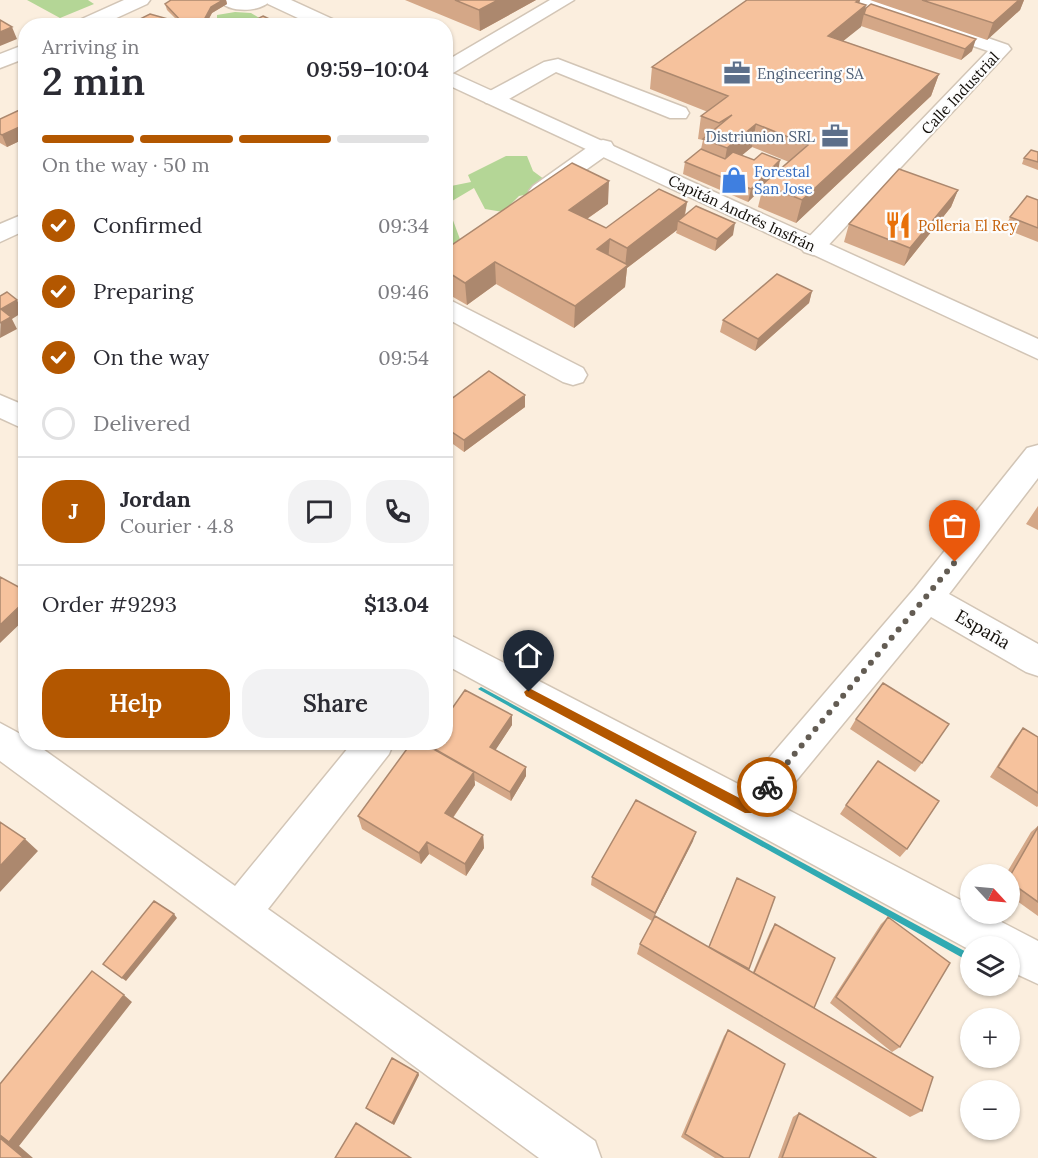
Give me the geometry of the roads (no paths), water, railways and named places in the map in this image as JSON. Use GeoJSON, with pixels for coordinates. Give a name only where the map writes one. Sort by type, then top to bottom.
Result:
{"type":"FeatureCollection","features":[{"type":"Feature","properties":{"kind":"street"},"geometry":{"type":"LineString","coordinates":[[100,18],[140,0]]}},
{"type":"Feature","properties":{"kind":"street"},"geometry":{"type":"LineString","coordinates":[[228,0],[245,5],[261,0]]}},
{"type":"Feature","properties":{"kind":"street"},"geometry":{"type":"LineString","coordinates":[[275,0],[314,18]]}},
{"type":"Feature","properties":{"kind":"street"},"geometry":{"type":"LineString","coordinates":[[453,65],[564,0]]}},
{"type":"Feature","properties":{"kind":"street","name":"Calle Industrial"},"geometry":{"type":"LineString","coordinates":[[813,247],[1001,49],[859,0]]}},
{"type":"Feature","properties":{"kind":"street"},"geometry":{"type":"LineString","coordinates":[[494,98],[551,66],[558,65],[678,113]]}},
{"type":"Feature","properties":{"kind":"street","name":"Capitán Andrés Insfrán"},"geometry":{"type":"LineString","coordinates":[[453,79],[1038,350]]}},
{"type":"Feature","properties":{"kind":"street"},"geometry":{"type":"LineString","coordinates":[[520,207],[603,147]]}},
{"type":"Feature","properties":{"kind":"street"},"geometry":{"type":"LineString","coordinates":[[0,234],[18,224]]}},
{"type":"Feature","properties":{"kind":"street"},"geometry":{"type":"LineString","coordinates":[[453,311],[573,375]]}},
{"type":"Feature","properties":{"kind":"street"},"geometry":{"type":"LineString","coordinates":[[0,405],[18,415]]}},
{"type":"Feature","properties":{"kind":"street"},"geometry":{"type":"LineString","coordinates":[[749,809],[927,597],[1038,456]]}},
{"type":"Feature","properties":{"kind":"street","name":"España"},"geometry":{"type":"LineString","coordinates":[[927,597],[1038,661]]}},
{"type":"Feature","properties":{"kind":"street"},"geometry":{"type":"LineString","coordinates":[[453,654],[986,936]]}},
{"type":"Feature","properties":{"kind":"street"},"geometry":{"type":"LineString","coordinates":[[0,740],[578,1158]]}},
{"type":"Feature","properties":{"kind":"street"},"geometry":{"type":"LineString","coordinates":[[239,913],[370,750]]}},
{"type":"Feature","properties":{"kind":"street"},"geometry":{"type":"LineString","coordinates":[[1020,954],[1038,963]]}},
{"type":"Feature","properties":{"kind":"water"},"geometry":{"type":"Polygon","coordinates":[[[481,687],[960,949],[960,956],[478,689],[481,687]]]}},
{"type":"Feature","properties":{"kind":"place","name":"Engineering SA"},"geometry":{"type":"Point","coordinates":[737,73]}},
{"type":"Feature","properties":{"kind":"place","name":"Distriunion SRL"},"geometry":{"type":"Point","coordinates":[835,136]}},
{"type":"Feature","properties":{"kind":"place","name":"Forestal San Jose"},"geometry":{"type":"Point","coordinates":[734,180]}},
{"type":"Feature","properties":{"kind":"place","name":"Polleria El Rey"},"geometry":{"type":"Point","coordinates":[898,225]}}]}
